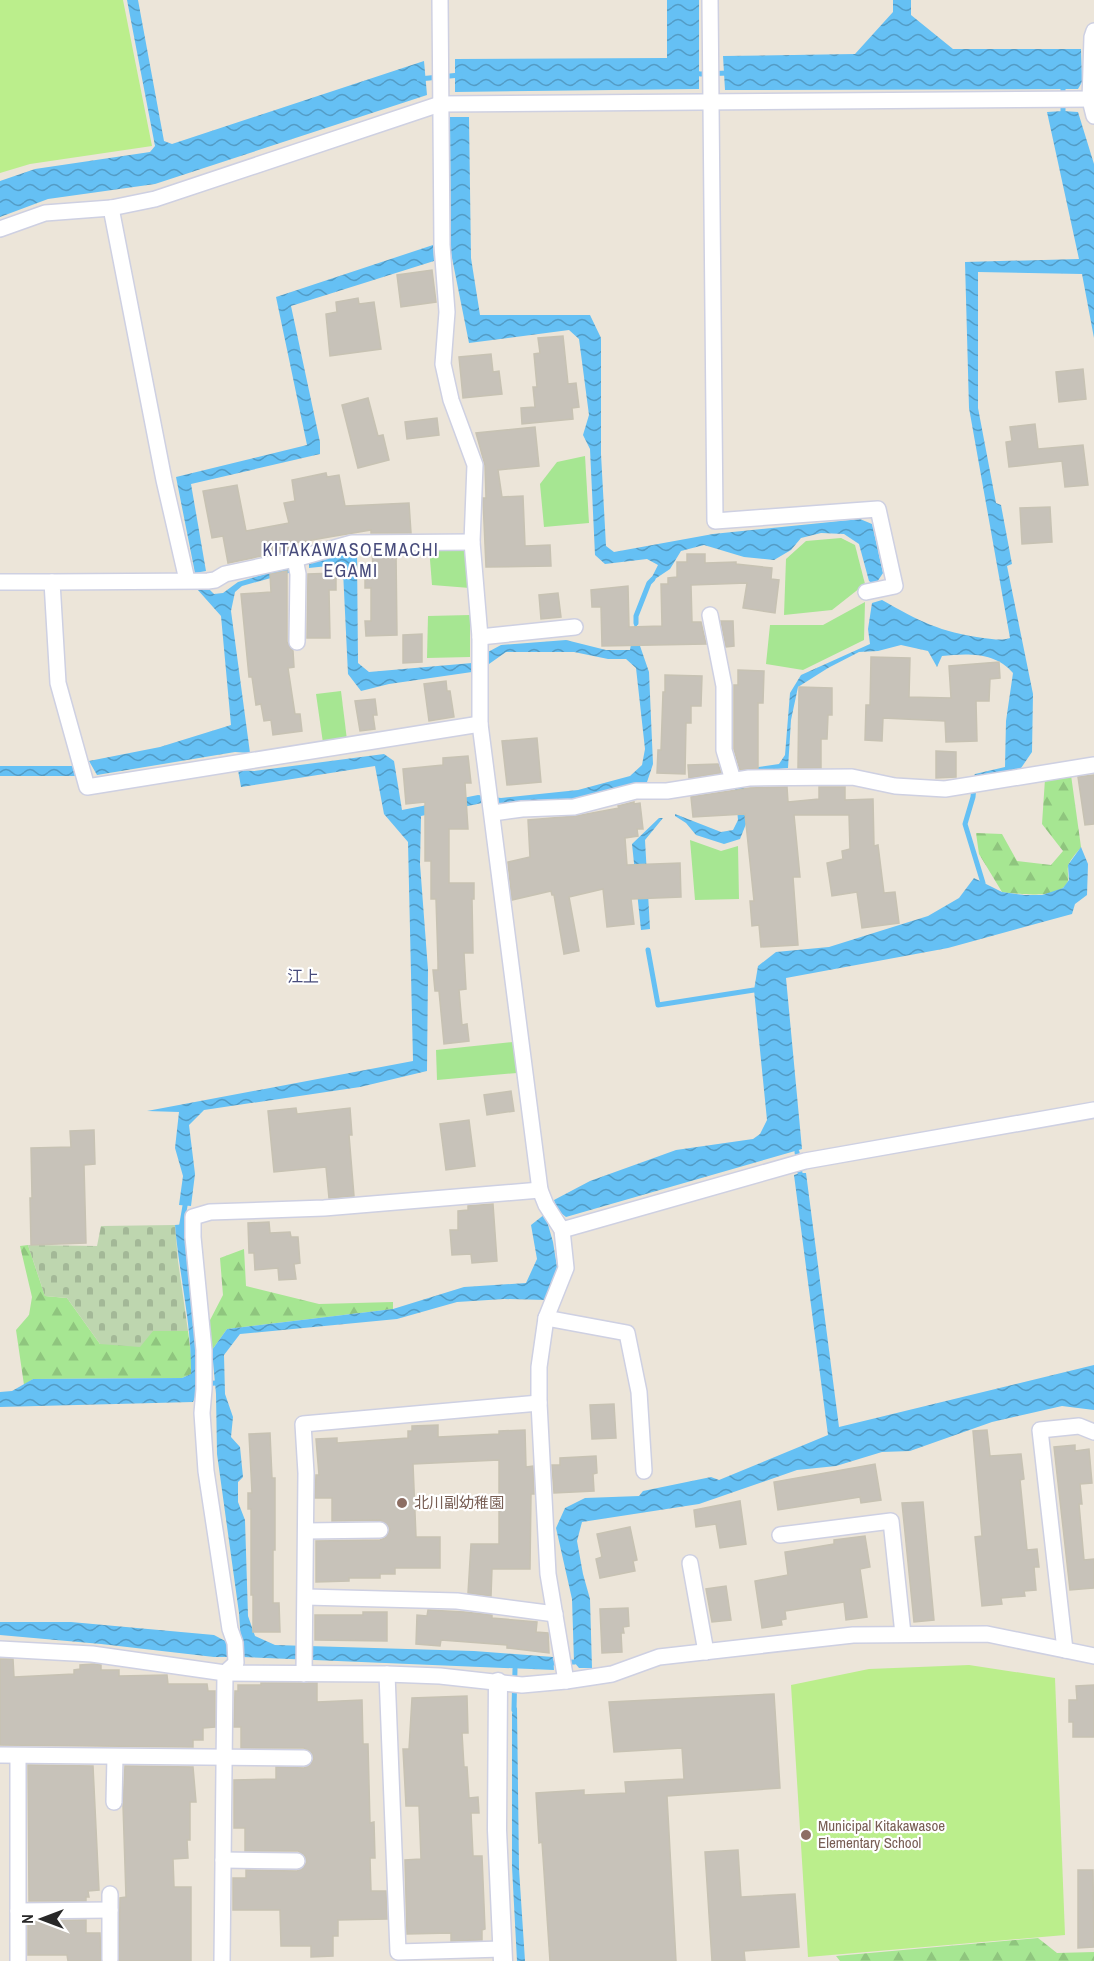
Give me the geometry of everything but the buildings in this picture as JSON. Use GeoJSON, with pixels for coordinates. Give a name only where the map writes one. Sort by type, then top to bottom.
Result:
{"type":"FeatureCollection","features":[{"type":"Feature","properties":{"kind":"street"},"geometry":{"type":"LineString","coordinates":[[440,0],[443,253],[447,312],[443,364],[451,400],[475,465],[472,542],[480,637],[480,724],[540,1190],[554,1218],[566,1268],[546,1318],[539,1367],[548,1574],[564,1669]]}},
{"type":"Feature","properties":{"kind":"street"},"geometry":{"type":"LineString","coordinates":[[710,0],[715,521],[878,509],[895,586],[866,592]]}},
{"type":"Feature","properties":{"kind":"street"},"geometry":{"type":"LineString","coordinates":[[1093,39],[1091,64],[1094,116]]}},
{"type":"Feature","properties":{"kind":"street"},"geometry":{"type":"LineString","coordinates":[[0,229],[45,213],[111,208],[155,198],[440,104],[1092,100]]}},
{"type":"Feature","properties":{"kind":"street"},"geometry":{"type":"LineString","coordinates":[[111,208],[164,480],[197,581]]}},
{"type":"Feature","properties":{"kind":"street"},"geometry":{"type":"LineString","coordinates":[[0,582],[215,580],[225,574],[295,559],[352,543],[472,542]]}},
{"type":"Feature","properties":{"kind":"street"},"geometry":{"type":"LineString","coordinates":[[295,559],[298,574],[297,642]]}},
{"type":"Feature","properties":{"kind":"street"},"geometry":{"type":"LineString","coordinates":[[52,582],[58,683],[87,787],[480,724]]}},
{"type":"Feature","properties":{"kind":"street"},"geometry":{"type":"LineString","coordinates":[[710,615],[724,686],[724,750],[741,779]]}},
{"type":"Feature","properties":{"kind":"street"},"geometry":{"type":"LineString","coordinates":[[480,637],[575,627]]}},
{"type":"Feature","properties":{"kind":"street"},"geometry":{"type":"LineString","coordinates":[[493,813],[522,808],[574,807],[636,791],[668,790],[741,779],[852,777],[895,786],[945,789],[1094,765]]}},
{"type":"Feature","properties":{"kind":"street"},"geometry":{"type":"LineString","coordinates":[[554,1218],[798,1163],[1094,1110]]}},
{"type":"Feature","properties":{"kind":"street"},"geometry":{"type":"LineString","coordinates":[[222,1961],[225,1758],[231,1668],[235,1643],[230,1629],[201,1413],[204,1350],[192,1238],[193,1217],[210,1212],[324,1208],[540,1190]]}},
{"type":"Feature","properties":{"kind":"street"},"geometry":{"type":"LineString","coordinates":[[546,1318],[627,1333],[639,1392],[644,1471]]}},
{"type":"Feature","properties":{"kind":"street"},"geometry":{"type":"LineString","coordinates":[[304,1670],[306,1531],[303,1424],[539,1403]]}},
{"type":"Feature","properties":{"kind":"street"},"geometry":{"type":"LineString","coordinates":[[1065,1650],[1040,1430],[1079,1426],[1094,1432]]}},
{"type":"Feature","properties":{"kind":"street"},"geometry":{"type":"LineString","coordinates":[[780,1534],[891,1521],[903,1635]]}},
{"type":"Feature","properties":{"kind":"street"},"geometry":{"type":"LineString","coordinates":[[306,1531],[380,1530]]}},
{"type":"Feature","properties":{"kind":"street"},"geometry":{"type":"LineString","coordinates":[[690,1563],[706,1652]]}},
{"type":"Feature","properties":{"kind":"street"},"geometry":{"type":"LineString","coordinates":[[306,1597],[457,1601],[555,1614]]}},
{"type":"Feature","properties":{"kind":"street"},"geometry":{"type":"LineString","coordinates":[[0,1649],[92,1654],[231,1668],[440,1676],[522,1685],[564,1669],[612,1674],[659,1658],[853,1635],[987,1634],[1094,1656]]}},
{"type":"Feature","properties":{"kind":"street"},"geometry":{"type":"LineString","coordinates":[[387,1674],[398,1952],[502,1955],[497,1830],[501,1682]]}},
{"type":"Feature","properties":{"kind":"street"},"geometry":{"type":"LineString","coordinates":[[0,1755],[304,1758]]}},
{"type":"Feature","properties":{"kind":"street"},"geometry":{"type":"LineString","coordinates":[[18,1756],[18,1961]]}},
{"type":"Feature","properties":{"kind":"street"},"geometry":{"type":"LineString","coordinates":[[114,1802],[116,1757]]}},
{"type":"Feature","properties":{"kind":"street"},"geometry":{"type":"LineString","coordinates":[[223,1860],[297,1861]]}},
{"type":"Feature","properties":{"kind":"street"},"geometry":{"type":"LineString","coordinates":[[110,1894],[110,1959]]}},
{"type":"Feature","properties":{"kind":"street"},"geometry":{"type":"LineString","coordinates":[[18,1911],[110,1910]]}},
{"type":"Feature","properties":{"kind":"green space"},"geometry":{"type":"Polygon","coordinates":[[[0,0],[123,0],[152,146],[30,164],[0,173],[0,0]]]}},
{"type":"Feature","properties":{"kind":"green space"},"geometry":{"type":"Polygon","coordinates":[[[585,456],[589,523],[544,527],[540,484],[557,462],[585,456]]]}},
{"type":"Feature","properties":{"kind":"green space"},"geometry":{"type":"Polygon","coordinates":[[[841,538],[855,545],[865,584],[832,610],[784,615],[786,559],[806,541],[841,538]]]}},
{"type":"Feature","properties":{"kind":"green space"},"geometry":{"type":"Polygon","coordinates":[[[467,546],[470,588],[432,585],[429,547],[467,546]]]}},
{"type":"Feature","properties":{"kind":"green space"},"geometry":{"type":"Polygon","coordinates":[[[865,602],[864,640],[803,670],[766,664],[770,625],[823,625],[865,602]]]}},
{"type":"Feature","properties":{"kind":"green space"},"geometry":{"type":"Polygon","coordinates":[[[470,615],[470,657],[427,658],[428,616],[470,615]]]}},
{"type":"Feature","properties":{"kind":"green space"},"geometry":{"type":"Polygon","coordinates":[[[341,691],[347,740],[323,743],[316,694],[341,691]]]}},
{"type":"Feature","properties":{"kind":"green space"},"geometry":{"type":"Polygon","coordinates":[[[1071,775],[1081,847],[1069,864],[1068,881],[1064,887],[1048,893],[1002,892],[979,854],[976,833],[1002,834],[1017,861],[1051,865],[1063,851],[1042,824],[1045,779],[1071,775]]]}},
{"type":"Feature","properties":{"kind":"green space"},"geometry":{"type":"Polygon","coordinates":[[[690,840],[721,851],[738,846],[739,899],[695,900],[690,840]]]}},
{"type":"Feature","properties":{"kind":"green space"},"geometry":{"type":"Polygon","coordinates":[[[513,1042],[517,1073],[437,1080],[436,1050],[513,1042]]]}},
{"type":"Feature","properties":{"kind":"green space"},"geometry":{"type":"Polygon","coordinates":[[[175,1225],[188,1331],[153,1331],[140,1347],[100,1344],[67,1298],[45,1296],[28,1245],[97,1246],[101,1226],[175,1225]]]}},
{"type":"Feature","properties":{"kind":"green space"},"geometry":{"type":"Polygon","coordinates":[[[28,1245],[45,1296],[67,1298],[100,1344],[153,1331],[188,1331],[191,1374],[182,1378],[33,1379],[24,1385],[16,1330],[29,1315],[32,1297],[20,1246],[28,1245]]]}},
{"type":"Feature","properties":{"kind":"green space"},"geometry":{"type":"Polygon","coordinates":[[[244,1249],[246,1286],[319,1304],[393,1302],[393,1309],[227,1329],[212,1350],[208,1324],[223,1295],[220,1258],[244,1249]]]}},
{"type":"Feature","properties":{"kind":"green space"},"geometry":{"type":"Polygon","coordinates":[[[969,1665],[1055,1678],[1065,1935],[808,1957],[791,1685],[869,1669],[969,1665]]]}},
{"type":"Feature","properties":{"kind":"green space"},"geometry":{"type":"Polygon","coordinates":[[[1038,1938],[1057,1953],[1094,1952],[1094,1961],[840,1961],[836,1956],[1038,1938]]]}},
{"type":"Feature","properties":{"kind":"water"},"geometry":{"type":"Polygon","coordinates":[[[127,0],[138,0],[164,141],[172,144],[424,61],[427,95],[155,184],[48,199],[0,217],[0,181],[35,169],[150,152],[155,146],[127,0]]]}},
{"type":"Feature","properties":{"kind":"water"},"geometry":{"type":"Polygon","coordinates":[[[667,0],[699,0],[699,89],[455,92],[455,59],[667,58],[667,0]]]}},
{"type":"Feature","properties":{"kind":"water"},"geometry":{"type":"Polygon","coordinates":[[[893,0],[911,0],[911,15],[953,49],[1081,49],[1082,82],[1078,89],[725,90],[723,56],[855,54],[893,12],[893,0]]]}},
{"type":"Feature","properties":{"kind":"water"},"geometry":{"type":"Polygon","coordinates":[[[1047,112],[1078,112],[1094,164],[1094,338],[1082,274],[978,272],[978,408],[996,503],[1001,505],[1012,564],[1007,566],[1033,694],[1032,752],[1019,771],[972,779],[975,774],[1005,767],[1006,721],[1013,673],[1006,666],[990,658],[961,654],[942,656],[937,667],[928,651],[901,645],[878,651],[859,652],[798,687],[791,720],[788,768],[737,773],[744,769],[779,764],[785,755],[790,693],[801,675],[870,644],[868,629],[872,603],[882,600],[919,620],[968,636],[1010,638],[969,408],[965,262],[1079,259],[1047,112]]]}},
{"type":"Feature","properties":{"kind":"water"},"geometry":{"type":"Polygon","coordinates":[[[450,117],[469,117],[471,258],[480,315],[590,315],[601,338],[601,454],[606,546],[614,552],[713,534],[860,519],[872,524],[883,573],[875,585],[869,581],[859,544],[844,534],[821,533],[801,538],[791,550],[774,560],[744,557],[704,545],[681,551],[670,569],[649,583],[658,565],[647,559],[605,564],[595,555],[590,449],[583,435],[589,415],[579,339],[569,330],[469,343],[451,253],[450,117]]]}},
{"type":"Feature","properties":{"kind":"water"},"geometry":{"type":"Polygon","coordinates":[[[433,245],[434,261],[291,306],[320,442],[320,454],[191,484],[206,571],[195,573],[176,477],[307,445],[276,297],[433,245]]]}},
{"type":"Feature","properties":{"kind":"water"},"geometry":{"type":"Polygon","coordinates":[[[357,552],[358,663],[369,672],[472,663],[472,672],[389,684],[361,691],[348,674],[343,571],[337,565],[309,568],[309,561],[357,552]]]}},
{"type":"Feature","properties":{"kind":"water"},"geometry":{"type":"Polygon","coordinates":[[[289,567],[292,572],[242,586],[235,592],[231,611],[250,753],[235,752],[97,775],[89,761],[160,747],[231,725],[221,616],[197,589],[207,587],[214,594],[223,593],[238,582],[289,567]]]}},
{"type":"Feature","properties":{"kind":"water"},"geometry":{"type":"Polygon","coordinates":[[[636,616],[639,643],[649,672],[653,764],[647,782],[614,788],[578,799],[510,804],[482,803],[421,816],[420,864],[428,970],[427,1071],[360,1087],[204,1110],[189,1125],[195,1174],[191,1206],[179,1205],[183,1176],[175,1148],[179,1112],[147,1111],[413,1061],[408,842],[384,814],[375,766],[241,787],[238,770],[254,771],[384,754],[394,761],[402,810],[478,795],[501,798],[578,790],[630,776],[642,765],[645,749],[636,668],[626,659],[608,659],[574,652],[506,652],[489,664],[488,652],[501,645],[566,640],[606,650],[630,650],[636,616]]]}},
{"type":"Feature","properties":{"kind":"water"},"geometry":{"type":"Polygon","coordinates":[[[0,766],[74,766],[77,776],[0,776],[0,766]]]}},
{"type":"Feature","properties":{"kind":"water"},"geometry":{"type":"Polygon","coordinates":[[[744,785],[746,824],[740,839],[724,844],[696,835],[686,823],[675,816],[675,814],[721,832],[733,830],[738,820],[735,787],[744,785]]]}},
{"type":"Feature","properties":{"kind":"water"},"geometry":{"type":"Polygon","coordinates":[[[659,818],[663,818],[645,840],[650,929],[641,930],[632,844],[659,818]]]}},
{"type":"Feature","properties":{"kind":"water"},"geometry":{"type":"Polygon","coordinates":[[[1081,847],[1088,864],[1087,895],[1075,904],[1072,914],[948,948],[786,978],[802,1149],[566,1217],[557,1210],[554,1200],[590,1181],[676,1150],[753,1139],[760,1134],[767,1120],[754,990],[758,966],[776,952],[829,947],[928,916],[959,898],[974,878],[1002,892],[1024,895],[1042,895],[1063,888],[1069,880],[1068,865],[1081,847]]]}},
{"type":"Feature","properties":{"kind":"water"},"geometry":{"type":"Polygon","coordinates":[[[806,1173],[839,1427],[1094,1365],[1094,1410],[1062,1406],[992,1422],[910,1451],[882,1452],[836,1466],[797,1470],[699,1504],[582,1522],[577,1541],[590,1599],[592,1668],[579,1668],[574,1662],[572,1599],[556,1528],[565,1508],[585,1498],[639,1496],[643,1491],[711,1477],[719,1480],[828,1435],[794,1175],[806,1173]]]}},
{"type":"Feature","properties":{"kind":"water"},"geometry":{"type":"Polygon","coordinates":[[[545,1214],[557,1267],[547,1300],[504,1299],[457,1302],[397,1319],[240,1334],[224,1355],[225,1394],[233,1417],[231,1437],[240,1447],[243,1477],[238,1482],[238,1502],[245,1520],[248,1616],[255,1636],[275,1645],[474,1651],[553,1657],[554,1670],[242,1657],[239,1613],[217,1454],[216,1394],[212,1350],[227,1329],[393,1309],[464,1287],[526,1283],[537,1259],[531,1225],[545,1214]]]}},
{"type":"Feature","properties":{"kind":"water"},"geometry":{"type":"Polygon","coordinates":[[[185,1224],[197,1350],[198,1390],[193,1402],[0,1407],[0,1392],[12,1391],[33,1379],[182,1378],[191,1374],[189,1337],[175,1225],[185,1224]]]}},
{"type":"Feature","properties":{"kind":"water"},"geometry":{"type":"Polygon","coordinates":[[[0,1622],[71,1622],[214,1635],[229,1643],[230,1657],[0,1635],[0,1622]]]}},
{"type":"Feature","properties":{"kind":"water"},"geometry":{"type":"Polygon","coordinates":[[[517,1707],[519,1869],[525,1961],[517,1961],[512,1867],[512,1713],[517,1707]]]}},
{"type":"Feature","properties":{"kind":"waterway"},"geometry":{"type":"LineString","coordinates":[[694,72],[700,74],[729,73]]}},
{"type":"Feature","properties":{"kind":"waterway"},"geometry":{"type":"LineString","coordinates":[[419,79],[460,75]]}},
{"type":"Feature","properties":{"kind":"waterway"},"geometry":{"type":"LineString","coordinates":[[1063,89],[1063,111]]}},
{"type":"Feature","properties":{"kind":"waterway"},"geometry":{"type":"LineString","coordinates":[[636,623],[636,616],[649,583],[653,579]]}},
{"type":"Feature","properties":{"kind":"waterway"},"geometry":{"type":"LineString","coordinates":[[974,786],[965,824],[983,883]]}},
{"type":"Feature","properties":{"kind":"waterway"},"geometry":{"type":"LineString","coordinates":[[648,950],[658,1005],[754,990]]}},
{"type":"Feature","properties":{"kind":"waterway"},"geometry":{"type":"LineString","coordinates":[[797,1152],[800,1173]]}},
{"type":"Feature","properties":{"kind":"waterway"},"geometry":{"type":"LineString","coordinates":[[181,1229],[186,1200]]}},
{"type":"Feature","properties":{"kind":"waterway"},"geometry":{"type":"LineString","coordinates":[[204,1384],[215,1383]]}},
{"type":"Feature","properties":{"kind":"waterway"},"geometry":{"type":"LineString","coordinates":[[554,1663],[574,1662]]}},
{"type":"Feature","properties":{"kind":"waterway"},"geometry":{"type":"LineString","coordinates":[[514,1710],[515,1669]]}},
{"type":"Feature","properties":{"kind":"place","name":"北川副幼稚園"},"geometry":{"type":"Point","coordinates":[402,1503]}},
{"type":"Feature","properties":{"kind":"place","name":"Municipal Kitakawasoe Elementary School"},"geometry":{"type":"Point","coordinates":[806,1835]}},
{"type":"Feature","properties":{"kind":"district","name":"KITAKAWASOEMACHI EGAMI"},"geometry":{"type":"Point","coordinates":[351,560]}},
{"type":"Feature","properties":{"kind":"district","name":"江上"},"geometry":{"type":"Point","coordinates":[303,976]}}]}
